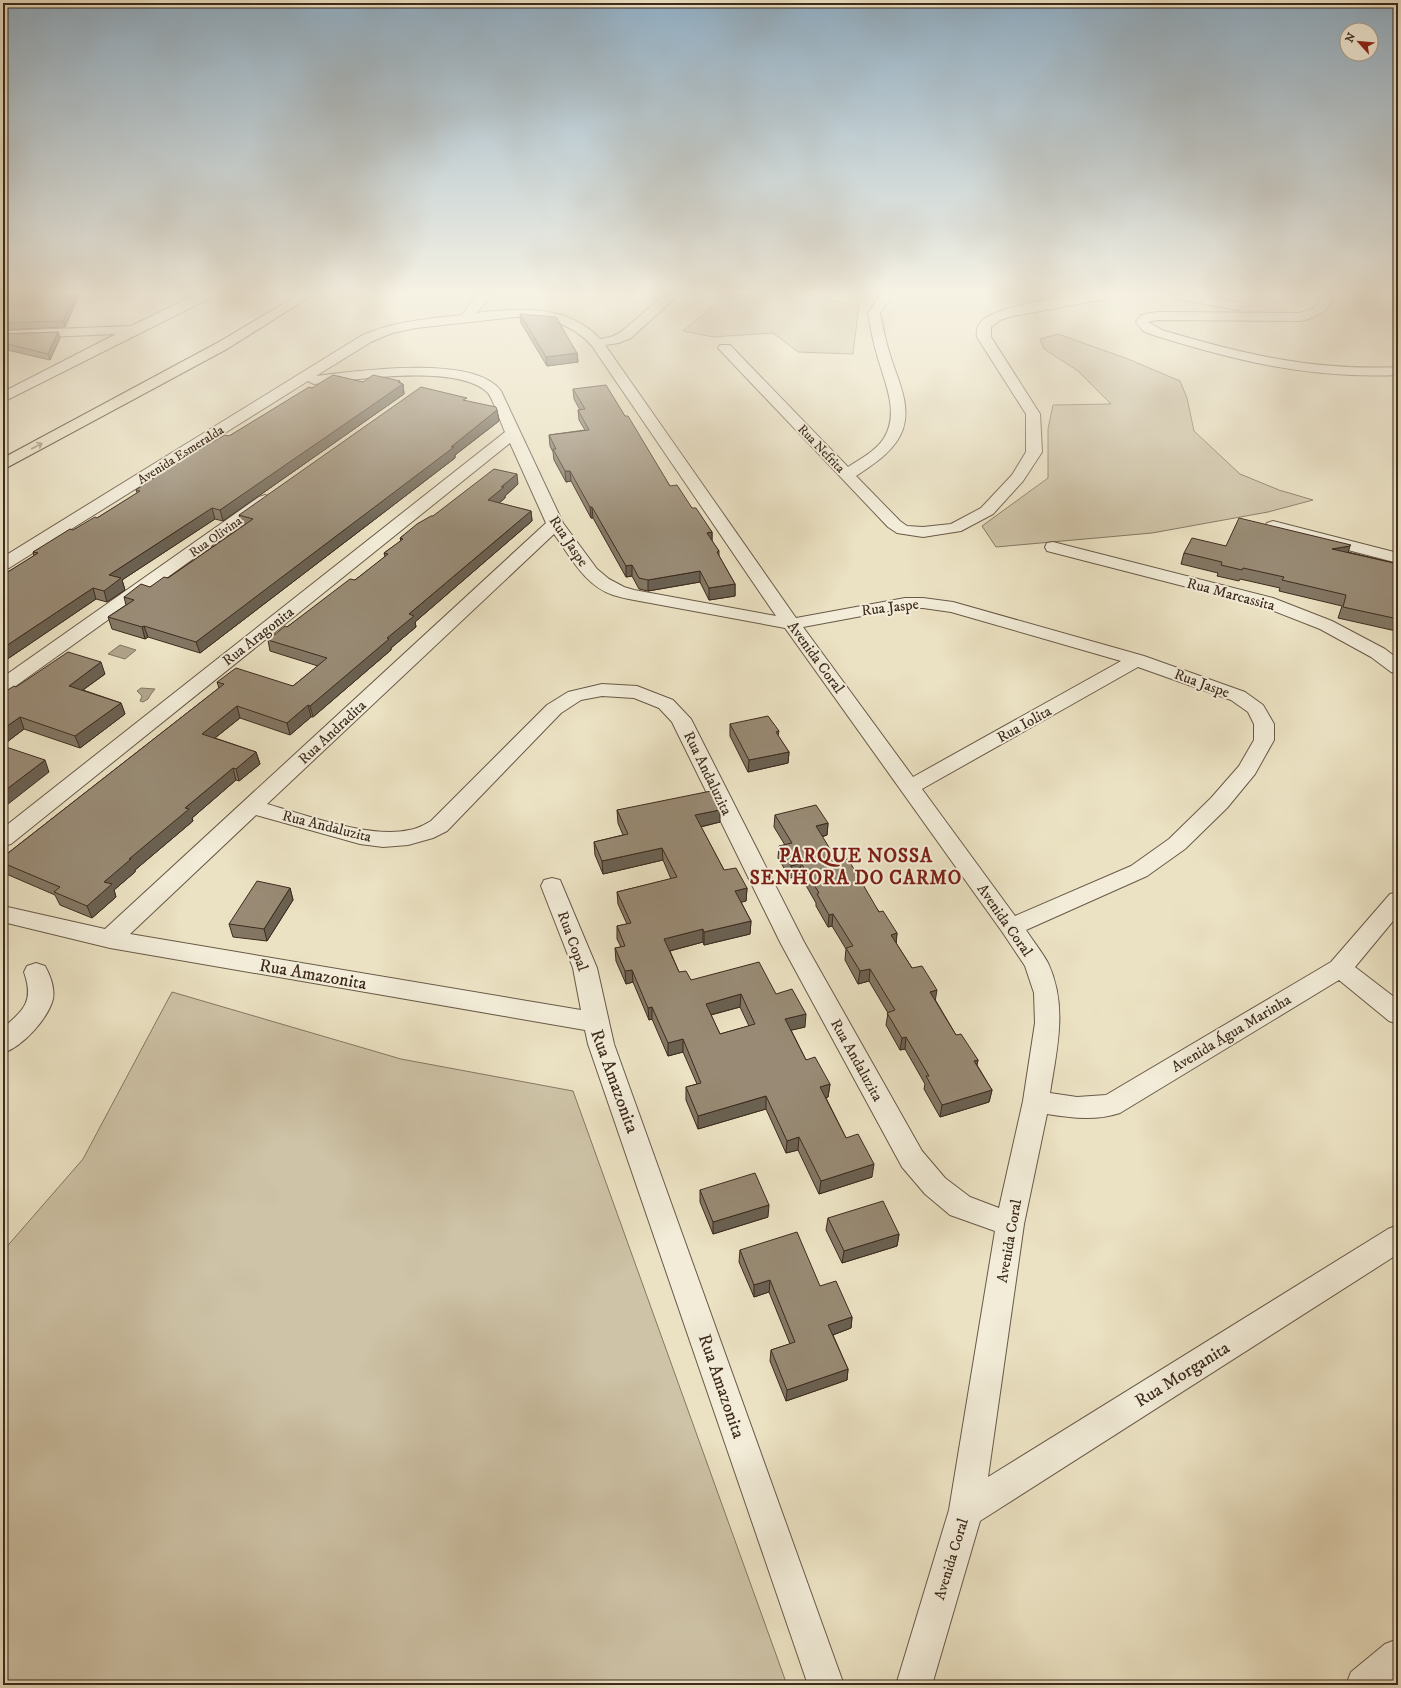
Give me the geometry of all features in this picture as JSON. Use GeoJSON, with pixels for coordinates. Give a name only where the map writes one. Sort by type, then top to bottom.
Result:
{"type":"FeatureCollection","features":[{"type":"Feature","properties":{"kind":"highway"},"geometry":{"type":"LineString","coordinates":[[3,464],[170,374]]}},
{"type":"Feature","properties":{"kind":"street"},"geometry":{"type":"LineString","coordinates":[[5,396],[49,374]]}},
{"type":"Feature","properties":{"kind":"street","name":"Avenida Esmeralda"},"geometry":{"type":"LineString","coordinates":[[3,564],[311,374]]}},
{"type":"Feature","properties":{"kind":"street","name":"Rua Jaspe"},"geometry":{"type":"LineString","coordinates":[[299,381],[390,374]]}},
{"type":"Feature","properties":{"kind":"street"},"geometry":{"type":"LineString","coordinates":[[426,386],[443,374]]}},
{"type":"Feature","properties":{"kind":"street","name":"Rua Jaspe"},"geometry":{"type":"LineString","coordinates":[[454,374],[477,379],[487,384],[494,391],[555,524],[591,573],[603,583],[618,591],[791,624],[898,604],[923,603],[953,607],[1137,660],[1238,696],[1256,709],[1264,724],[1264,740],[1248,769],[1219,803],[1171,848],[1139,871],[1011,927]]}},
{"type":"Feature","properties":{"kind":"street","name":"Avenida Coral"},"geometry":{"type":"LineString","coordinates":[[618,374],[791,624],[1011,927],[1036,964],[1046,993],[1048,1022],[1036,1101],[1010,1224],[966,1510],[914,1685]]}},
{"type":"Feature","properties":{"kind":"street","name":"Rua Nefrita"},"geometry":{"type":"LineString","coordinates":[[750,374],[894,524],[903,530],[923,532],[955,528],[987,511],[1018,478],[1034,452],[1033,414],[1008,374]]}},
{"type":"Feature","properties":{"kind":"street"},"geometry":{"type":"LineString","coordinates":[[847,475],[875,456],[890,440],[897,423],[898,403],[889,374]]}},
{"type":"Feature","properties":{"kind":"street","name":"Rua Aragonita"},"geometry":{"type":"LineString","coordinates":[[3,839],[513,434]]}},
{"type":"Feature","properties":{"kind":"street","name":"Rua Olivina"},"geometry":{"type":"LineString","coordinates":[[3,686],[276,492]]}},
{"type":"Feature","properties":{"kind":"street","name":"Rua Andradita"},"geometry":{"type":"LineString","coordinates":[[110,939],[555,524]]}},
{"type":"Feature","properties":{"kind":"street"},"geometry":{"type":"LineString","coordinates":[[1273,526],[1398,558]]}},
{"type":"Feature","properties":{"kind":"street","name":"Rua Marcassita"},"geometry":{"type":"LineString","coordinates":[[1053,547],[1267,602],[1326,625],[1378,653],[1398,668]]}},
{"type":"Feature","properties":{"kind":"street","name":"Rua Iolita"},"geometry":{"type":"LineString","coordinates":[[910,787],[1137,660]]}},
{"type":"Feature","properties":{"kind":"street","name":"Rua Andaluzita"},"geometry":{"type":"LineString","coordinates":[[251,807],[360,837],[383,840],[408,838],[425,833],[439,826],[554,709],[575,696],[602,690],[637,692],[666,704],[681,719],[792,942],[912,1159],[935,1186],[960,1206],[1010,1224]]}},
{"type":"Feature","properties":{"kind":"street","name":"Rua Copal"},"geometry":{"type":"LineString","coordinates":[[552,886],[585,968],[595,1022]]}},
{"type":"Feature","properties":{"kind":"street","name":"Avenida Água Marinha"},"geometry":{"type":"LineString","coordinates":[[1036,1101],[1077,1108],[1111,1105],[1340,968],[1398,900]]}},
{"type":"Feature","properties":{"kind":"street","name":"Rua Amazonita"},"geometry":{"type":"LineString","coordinates":[[3,914],[110,939],[595,1022],[601,1044],[826,1685]]}},
{"type":"Feature","properties":{"kind":"street"},"geometry":{"type":"LineString","coordinates":[[1340,968],[1398,1014]]}},
{"type":"Feature","properties":{"kind":"street"},"geometry":{"type":"LineString","coordinates":[[3,1043],[23,1026],[37,1008],[42,992],[36,972]]}},
{"type":"Feature","properties":{"kind":"street","name":"Rua Morganita"},"geometry":{"type":"LineString","coordinates":[[966,1510],[1396,1243]]}},
{"type":"Feature","properties":{"kind":"street"},"geometry":{"type":"LineString","coordinates":[[1364,1685],[1398,1657]]}},
{"type":"Feature","properties":{"kind":"shaded area"},"geometry":{"type":"Polygon","coordinates":[[[1081,374],[1163,374],[1180,381],[1187,398],[1194,431],[1240,474],[1279,490],[1313,500],[1268,512],[1152,533],[996,547],[982,526],[1048,478],[1048,429],[1053,405],[1111,404],[1081,374]]]}},
{"type":"Feature","properties":{"kind":"shaded area"},"geometry":{"type":"Polygon","coordinates":[[[120,645],[136,650],[125,659],[108,654],[120,645]]]}},
{"type":"Feature","properties":{"kind":"shaded area"},"geometry":{"type":"Polygon","coordinates":[[[141,688],[155,689],[148,699],[143,702],[140,701],[142,696],[137,691],[141,688]]]}},
{"type":"Feature","properties":{"kind":"shaded area"},"geometry":{"type":"Polygon","coordinates":[[[172,992],[401,1059],[573,1091],[787,1685],[3,1685],[3,1251],[83,1159],[172,992]]]}},
{"type":"Feature","properties":{"kind":"building"},"geometry":{"type":"Polygon","coordinates":[[[333,375],[363,382],[373,375],[400,381],[398,382],[403,384],[220,510],[212,508],[109,575],[121,578],[104,591],[93,588],[3,648],[3,575],[38,553],[33,552],[70,529],[73,530],[95,517],[97,518],[140,491],[136,490],[174,464],[225,435],[229,436],[309,387],[312,388],[333,375]]]}},
{"type":"Feature","properties":{"kind":"building"},"geometry":{"type":"Polygon","coordinates":[[[606,385],[625,416],[628,416],[670,486],[677,485],[692,508],[696,508],[712,532],[707,533],[719,551],[717,552],[735,584],[709,588],[700,571],[648,580],[639,578],[632,565],[626,566],[570,471],[565,471],[553,449],[556,449],[549,435],[589,430],[578,410],[585,409],[573,389],[606,385]]]}},
{"type":"Feature","properties":{"kind":"building"},"geometry":{"type":"Polygon","coordinates":[[[421,387],[467,398],[463,400],[496,407],[497,410],[451,447],[454,447],[196,642],[108,617],[134,600],[124,597],[141,584],[150,587],[164,577],[168,578],[253,519],[239,515],[421,387]]]}},
{"type":"Feature","properties":{"kind":"building"},"geometry":{"type":"Polygon","coordinates":[[[494,469],[517,474],[488,500],[531,511],[409,614],[414,616],[387,638],[389,639],[310,706],[308,705],[287,723],[237,706],[202,734],[256,752],[236,769],[233,768],[185,808],[189,809],[129,859],[131,859],[104,882],[112,884],[87,906],[54,892],[60,887],[3,863],[3,857],[224,684],[217,682],[236,668],[293,686],[327,658],[268,640],[350,579],[355,580],[388,554],[384,553],[403,539],[400,538],[417,524],[433,516],[494,469]]]}},
{"type":"Feature","properties":{"kind":"building"},"geometry":{"type":"Polygon","coordinates":[[[1239,518],[1351,545],[1332,549],[1398,564],[1398,619],[1343,607],[1346,595],[1282,580],[1284,577],[1221,565],[1222,562],[1184,553],[1192,538],[1226,546],[1239,518]]]}},
{"type":"Feature","properties":{"kind":"building"},"geometry":{"type":"Polygon","coordinates":[[[68,652],[101,662],[69,686],[121,703],[75,736],[20,717],[3,729],[3,693],[14,686],[16,687],[68,652]]]}},
{"type":"Feature","properties":{"kind":"building"},"geometry":{"type":"Polygon","coordinates":[[[768,716],[779,731],[776,732],[789,752],[749,760],[730,724],[768,716]]]}},
{"type":"Feature","properties":{"kind":"building"},"geometry":{"type":"Polygon","coordinates":[[[3,746],[45,760],[3,792],[3,746]]]}},
{"type":"Feature","properties":{"kind":"building"},"geometry":{"type":"Polygon","coordinates":[[[711,791],[720,810],[695,815],[724,870],[736,868],[747,888],[735,891],[751,921],[704,932],[703,929],[664,939],[679,972],[686,971],[691,980],[759,962],[776,994],[792,989],[806,1014],[785,1019],[806,1060],[815,1057],[830,1084],[820,1087],[846,1138],[858,1134],[874,1164],[821,1181],[799,1137],[787,1141],[766,1096],[698,1116],[686,1087],[701,1083],[683,1039],[668,1043],[652,1007],[648,1008],[632,970],[625,971],[615,948],[625,946],[617,926],[631,923],[617,892],[677,877],[662,848],[602,861],[594,842],[628,834],[617,810],[711,791]],[[741,994],[706,1004],[720,1034],[755,1024],[741,994]]]}},
{"type":"Feature","properties":{"kind":"building"},"geometry":{"type":"Polygon","coordinates":[[[816,805],[828,823],[816,826],[838,862],[848,859],[879,912],[883,911],[897,933],[891,935],[912,968],[922,966],[937,990],[930,992],[956,1035],[961,1034],[978,1060],[974,1061],[992,1090],[942,1105],[926,1076],[929,1076],[906,1037],[902,1038],[887,1013],[895,1010],[870,969],[860,971],[846,948],[853,946],[833,914],[829,915],[817,894],[819,893],[801,863],[791,866],[779,846],[792,843],[775,815],[816,805]]]}},
{"type":"Feature","properties":{"kind":"building"},"geometry":{"type":"Polygon","coordinates":[[[257,881],[290,888],[264,929],[229,924],[257,881]]]}},
{"type":"Feature","properties":{"kind":"building"},"geometry":{"type":"Polygon","coordinates":[[[755,1173],[769,1205],[713,1222],[700,1190],[755,1173]]]}},
{"type":"Feature","properties":{"kind":"building"},"geometry":{"type":"Polygon","coordinates":[[[883,1201],[899,1234],[844,1251],[828,1218],[883,1201]]]}},
{"type":"Feature","properties":{"kind":"building"},"geometry":{"type":"Polygon","coordinates":[[[797,1232],[820,1286],[836,1281],[852,1317],[828,1325],[848,1369],[787,1390],[771,1350],[795,1342],[770,1280],[754,1285],[740,1250],[797,1232]]]}},
{"type":"Feature","properties":{"kind":"district","name":"PARQUE NOSSA SENHORA DO CARMO"},"geometry":{"type":"Point","coordinates":[856,866]}}]}
